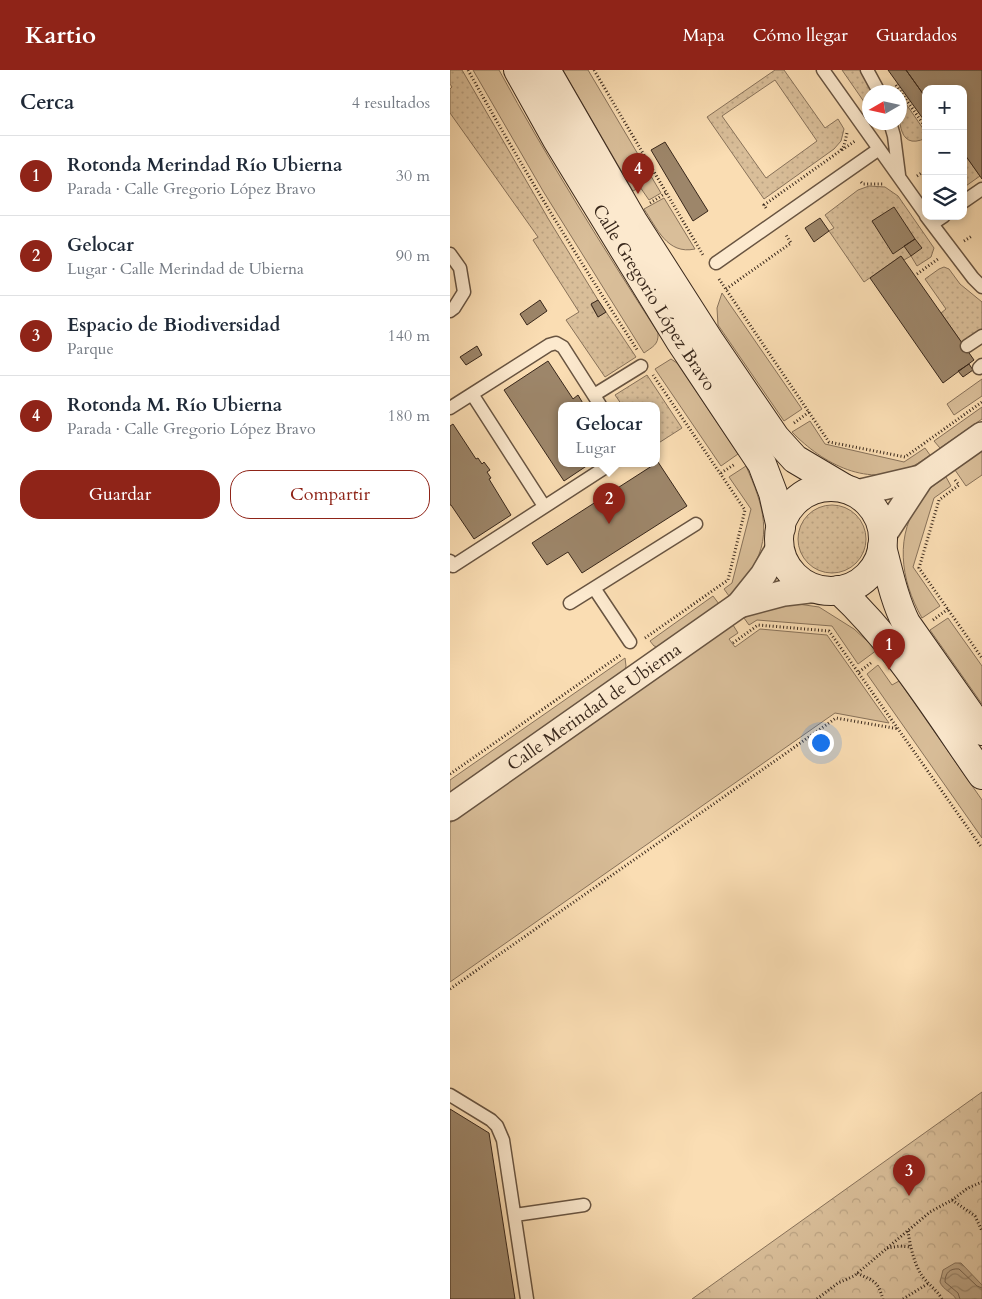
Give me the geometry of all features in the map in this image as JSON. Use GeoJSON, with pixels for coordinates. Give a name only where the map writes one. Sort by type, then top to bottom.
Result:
{"type":"FeatureCollection","features":[{"type":"Feature","properties":{"kind":"main road","name":"Calle Gregorio López Bravo"},"geometry":{"type":"LineString","coordinates":[[518,70],[557,140],[675,332],[762,464],[773,493],[780,537]]}},
{"type":"Feature","properties":{"kind":"main road","name":"Calle Gregorio López Bravo"},"geometry":{"type":"LineString","coordinates":[[546,70],[633,221],[775,437],[795,459],[850,491]]}},
{"type":"Feature","properties":{"kind":"main road"},"geometry":{"type":"LineString","coordinates":[[982,731],[906,622],[900,610],[894,591],[880,522],[875,511],[850,491],[823,487],[803,495],[790,508],[780,537],[785,562],[794,574],[809,586],[828,590],[857,606],[902,660],[982,775]]}},
{"type":"Feature","properties":{"kind":"main road"},"geometry":{"type":"LineString","coordinates":[[828,590],[849,588],[867,577],[874,569],[883,542]]}},
{"type":"Feature","properties":{"kind":"street"},"geometry":{"type":"LineString","coordinates":[[883,542],[921,478],[982,435]]}},
{"type":"Feature","properties":{"kind":"street"},"geometry":{"type":"LineString","coordinates":[[850,491],[921,478]]}},
{"type":"Feature","properties":{"kind":"street","name":"Calle Merindad de Ubierna"},"geometry":{"type":"LineString","coordinates":[[450,808],[739,605],[763,575],[780,537]]}},
{"type":"Feature","properties":{"kind":"street","name":"Calle Merindad de Ubierna"},"geometry":{"type":"LineString","coordinates":[[739,605],[784,593],[828,590]]}},
{"type":"Feature","properties":{"kind":"lane"},"geometry":{"type":"LineString","coordinates":[[823,70],[922,211]]}},
{"type":"Feature","properties":{"kind":"lane"},"geometry":{"type":"LineString","coordinates":[[867,70],[875,85]]}},
{"type":"Feature","properties":{"kind":"lane"},"geometry":{"type":"LineString","coordinates":[[892,130],[899,178]]}},
{"type":"Feature","properties":{"kind":"lane"},"geometry":{"type":"LineString","coordinates":[[716,263],[879,149]]}},
{"type":"Feature","properties":{"kind":"lane"},"geometry":{"type":"LineString","coordinates":[[967,199],[982,188]]}},
{"type":"Feature","properties":{"kind":"lane"},"geometry":{"type":"LineString","coordinates":[[929,220],[982,287]]}},
{"type":"Feature","properties":{"kind":"lane"},"geometry":{"type":"LineString","coordinates":[[450,254],[460,268],[464,292],[450,312]]}},
{"type":"Feature","properties":{"kind":"lane"},"geometry":{"type":"LineString","coordinates":[[967,346],[982,336]]}},
{"type":"Feature","properties":{"kind":"lane"},"geometry":{"type":"LineString","coordinates":[[450,408],[549,345],[556,343],[563,347],[597,400],[644,364]]}},
{"type":"Feature","properties":{"kind":"lane"},"geometry":{"type":"LineString","coordinates":[[472,394],[544,506]]}},
{"type":"Feature","properties":{"kind":"lane"},"geometry":{"type":"LineString","coordinates":[[450,561],[453,566],[606,467]]}},
{"type":"Feature","properties":{"kind":"lane"},"geometry":{"type":"LineString","coordinates":[[570,603],[696,524]]}},
{"type":"Feature","properties":{"kind":"lane"},"geometry":{"type":"LineString","coordinates":[[594,588],[631,645]]}},
{"type":"Feature","properties":{"kind":"lane"},"geometry":{"type":"LineString","coordinates":[[450,1095],[491,1120],[497,1126],[503,1140],[527,1299]]}},
{"type":"Feature","properties":{"kind":"lane"},"geometry":{"type":"LineString","coordinates":[[515,1215],[584,1205]]}},
{"type":"Feature","properties":{"kind":"path"},"geometry":{"type":"LineString","coordinates":[[450,774],[631,645],[728,580],[746,510],[644,364],[564,236],[468,70]]}},
{"type":"Feature","properties":{"kind":"path"},"geometry":{"type":"LineString","coordinates":[[895,84],[922,122]]}},
{"type":"Feature","properties":{"kind":"path"},"geometry":{"type":"LineString","coordinates":[[764,205],[840,151],[844,146],[847,131]]}},
{"type":"Feature","properties":{"kind":"path"},"geometry":{"type":"LineString","coordinates":[[726,289],[791,243]]}},
{"type":"Feature","properties":{"kind":"path"},"geometry":{"type":"LineString","coordinates":[[918,274],[943,256]]}},
{"type":"Feature","properties":{"kind":"path"},"geometry":{"type":"LineString","coordinates":[[827,438],[829,442],[905,457],[982,402]]}},
{"type":"Feature","properties":{"kind":"path"},"geometry":{"type":"LineString","coordinates":[[959,485],[939,500],[918,568],[982,658]]}},
{"type":"Feature","properties":{"kind":"path"},"geometry":{"type":"LineString","coordinates":[[733,643],[758,625],[830,631],[982,848]]}},
{"type":"Feature","properties":{"kind":"path"},"geometry":{"type":"LineString","coordinates":[[450,989],[836,718],[899,730]]}},
{"type":"Feature","properties":{"kind":"path"},"geometry":{"type":"LineString","coordinates":[[817,1299],[838,1283],[857,1273],[930,1212],[952,1200],[968,1188],[982,1182]]}},
{"type":"Feature","properties":{"kind":"path"},"geometry":{"type":"LineString","coordinates":[[952,1200],[975,1216],[982,1231]]}},
{"type":"Feature","properties":{"kind":"path"},"geometry":{"type":"LineString","coordinates":[[908,1231],[911,1247],[919,1269],[923,1277],[942,1299]]}},
{"type":"Feature","properties":{"kind":"path"},"geometry":{"type":"LineString","coordinates":[[886,1248],[911,1247]]}},
{"type":"Feature","properties":{"kind":"path"},"geometry":{"type":"LineString","coordinates":[[857,1273],[877,1283],[880,1286],[884,1299]]}},
{"type":"Feature","properties":{"kind":"path"},"geometry":{"type":"LineString","coordinates":[[903,1299],[929,1283]]}},
{"type":"Feature","properties":{"kind":"green space"},"geometry":{"type":"Polygon","coordinates":[[[450,70],[462,70],[598,300],[591,305],[598,317],[606,312],[636,357],[605,377],[566,320],[579,312],[533,240],[538,237],[450,113],[450,89],[452,87],[450,84],[450,70]]]}},
{"type":"Feature","properties":{"kind":"green space"},"geometry":{"type":"Polygon","coordinates":[[[473,70],[499,70],[556,170],[658,333],[656,343],[644,353],[543,191],[473,70]]]}},
{"type":"Feature","properties":{"kind":"green space"},"geometry":{"type":"Polygon","coordinates":[[[563,70],[588,70],[661,193],[649,200],[640,187],[633,191],[563,70]]]}},
{"type":"Feature","properties":{"kind":"green space"},"geometry":{"type":"Polygon","coordinates":[[[775,70],[784,70],[825,128],[838,119],[844,129],[841,141],[834,149],[764,199],[707,117],[775,70]],[[775,80],[722,116],[766,178],[817,141],[775,80]]]}},
{"type":"Feature","properties":{"kind":"green space"},"geometry":{"type":"Polygon","coordinates":[[[842,70],[861,70],[869,85],[862,85],[862,99],[842,70]]]}},
{"type":"Feature","properties":{"kind":"green space"},"geometry":{"type":"Polygon","coordinates":[[[907,105],[922,127],[922,139],[909,140],[902,130],[907,130],[907,105]]]}},
{"type":"Feature","properties":{"kind":"green space"},"geometry":{"type":"Polygon","coordinates":[[[967,158],[980,176],[967,185],[967,158]]]}},
{"type":"Feature","properties":{"kind":"green space"},"geometry":{"type":"Polygon","coordinates":[[[869,186],[885,187],[898,196],[934,248],[931,257],[917,266],[911,256],[904,260],[901,256],[864,282],[829,231],[834,228],[825,215],[858,190],[869,186]]]}},
{"type":"Feature","properties":{"kind":"green space"},"geometry":{"type":"Polygon","coordinates":[[[664,198],[695,249],[685,250],[670,244],[658,232],[644,209],[664,198]]]}},
{"type":"Feature","properties":{"kind":"green space"},"geometry":{"type":"Polygon","coordinates":[[[944,267],[949,269],[960,284],[982,302],[982,329],[962,343],[941,313],[946,309],[925,279],[944,267]]]}},
{"type":"Feature","properties":{"kind":"green space"},"geometry":{"type":"Polygon","coordinates":[[[722,293],[802,409],[784,421],[718,325],[717,308],[722,293]]]}},
{"type":"Feature","properties":{"kind":"green space"},"geometry":{"type":"Polygon","coordinates":[[[671,359],[677,363],[738,454],[721,466],[655,369],[671,359]]]}},
{"type":"Feature","properties":{"kind":"green space"},"geometry":{"type":"Polygon","coordinates":[[[647,375],[682,428],[660,442],[660,402],[620,402],[615,395],[647,375]]]}},
{"type":"Feature","properties":{"kind":"green space"},"geometry":{"type":"Polygon","coordinates":[[[982,379],[982,396],[954,415],[947,404],[982,379]]]}},
{"type":"Feature","properties":{"kind":"green space"},"geometry":{"type":"Polygon","coordinates":[[[982,407],[982,419],[940,448],[934,441],[982,407]]]}},
{"type":"Feature","properties":{"kind":"green space"},"geometry":{"type":"Polygon","coordinates":[[[810,421],[825,444],[904,462],[925,448],[930,455],[913,466],[880,475],[848,470],[818,454],[792,432],[810,421]]]}},
{"type":"Feature","properties":{"kind":"green space"},"geometry":{"type":"Polygon","coordinates":[[[982,451],[982,475],[966,486],[955,470],[982,451]]]}},
{"type":"Feature","properties":{"kind":"green space"},"geometry":{"type":"Polygon","coordinates":[[[746,466],[761,508],[763,535],[756,562],[741,584],[729,596],[724,589],[732,583],[751,509],[729,477],[746,466]]]}},
{"type":"Feature","properties":{"kind":"green space"},"geometry":{"type":"Polygon","coordinates":[[[946,477],[951,486],[934,498],[913,567],[940,606],[922,618],[909,588],[905,573],[904,542],[907,526],[922,497],[946,477]]]}},
{"type":"Feature","properties":{"kind":"green space"},"geometry":{"type":"Polygon","coordinates":[[[832,505],[845,508],[856,515],[863,526],[866,539],[863,552],[856,563],[845,570],[832,573],[819,570],[808,563],[801,552],[798,539],[801,526],[808,515],[819,508],[832,505]]]}},
{"type":"Feature","properties":{"kind":"green space"},"geometry":{"type":"Polygon","coordinates":[[[713,596],[719,604],[658,647],[654,646],[650,641],[713,596]]]}},
{"type":"Feature","properties":{"kind":"green space"},"geometry":{"type":"Polygon","coordinates":[[[791,603],[819,607],[854,629],[877,650],[858,664],[832,626],[757,620],[749,625],[744,618],[762,608],[791,603]]]}},
{"type":"Feature","properties":{"kind":"green space"},"geometry":{"type":"Polygon","coordinates":[[[948,618],[982,666],[982,704],[930,630],[948,618]]]}},
{"type":"Feature","properties":{"kind":"green space"},"geometry":{"type":"Polygon","coordinates":[[[733,625],[738,633],[729,639],[735,647],[760,629],[827,635],[889,723],[835,713],[450,982],[450,823],[733,625]]]}},
{"type":"Feature","properties":{"kind":"green space"},"geometry":{"type":"Polygon","coordinates":[[[625,658],[625,670],[450,792],[450,780],[625,658]]]}},
{"type":"Feature","properties":{"kind":"green space"},"geometry":{"type":"Polygon","coordinates":[[[878,665],[892,685],[899,681],[982,800],[982,838],[867,674],[878,665]]]}},
{"type":"Feature","properties":{"kind":"green space"},"geometry":{"type":"Polygon","coordinates":[[[982,1092],[982,1299],[692,1299],[982,1092]]]}},
{"type":"Feature","properties":{"kind":"water"},"geometry":{"type":"Polygon","coordinates":[[[955,1263],[961,1263],[982,1285],[982,1299],[956,1299],[941,1285],[943,1270],[955,1263]]]}},
{"type":"Feature","properties":{"kind":"building"},"geometry":{"type":"Polygon","coordinates":[[[888,70],[906,70],[922,92],[922,117],[907,96],[907,85],[899,85],[888,70]]]}},
{"type":"Feature","properties":{"kind":"building"},"geometry":{"type":"Polygon","coordinates":[[[906,70],[982,70],[982,179],[967,158],[967,85],[922,85],[922,92],[906,70]]]}},
{"type":"Feature","properties":{"kind":"building"},"geometry":{"type":"Polygon","coordinates":[[[665,142],[708,211],[693,221],[651,150],[665,142]]]}},
{"type":"Feature","properties":{"kind":"building"},"geometry":{"type":"Polygon","coordinates":[[[894,207],[915,239],[893,254],[872,221],[894,207]]]}},
{"type":"Feature","properties":{"kind":"building"},"geometry":{"type":"Polygon","coordinates":[[[820,218],[829,231],[814,242],[805,228],[820,218]]]}},
{"type":"Feature","properties":{"kind":"building"},"geometry":{"type":"Polygon","coordinates":[[[915,239],[922,248],[911,256],[904,246],[915,239]]]}},
{"type":"Feature","properties":{"kind":"building"},"geometry":{"type":"Polygon","coordinates":[[[901,256],[974,360],[943,383],[870,278],[901,256]]]}},
{"type":"Feature","properties":{"kind":"building"},"geometry":{"type":"Polygon","coordinates":[[[540,300],[547,311],[527,325],[520,314],[540,300]]]}},
{"type":"Feature","properties":{"kind":"building"},"geometry":{"type":"Polygon","coordinates":[[[598,300],[606,312],[598,317],[591,304],[598,300]]]}},
{"type":"Feature","properties":{"kind":"building"},"geometry":{"type":"Polygon","coordinates":[[[477,346],[482,355],[466,365],[460,357],[477,346]]]}},
{"type":"Feature","properties":{"kind":"building"},"geometry":{"type":"Polygon","coordinates":[[[548,361],[573,399],[578,395],[582,402],[558,402],[558,467],[585,467],[564,481],[504,390],[548,361]]]}},
{"type":"Feature","properties":{"kind":"building"},"geometry":{"type":"Polygon","coordinates":[[[969,364],[973,370],[963,377],[958,371],[969,364]]]}},
{"type":"Feature","properties":{"kind":"building"},"geometry":{"type":"Polygon","coordinates":[[[453,424],[476,459],[478,458],[482,464],[484,462],[490,470],[487,472],[491,478],[489,479],[511,515],[474,539],[450,505],[450,426],[453,424]]]}},
{"type":"Feature","properties":{"kind":"building"},"geometry":{"type":"Polygon","coordinates":[[[660,465],[687,506],[582,573],[568,552],[547,565],[532,543],[650,467],[660,467],[660,465]]]}},
{"type":"Feature","properties":{"kind":"building"},"geometry":{"type":"Polygon","coordinates":[[[450,1109],[489,1133],[515,1299],[450,1299],[450,1109]]]}},
{"type":"Feature","properties":{"kind":"place","name":"Rotonda M. Río Ubierna"},"geometry":{"type":"Point","coordinates":[638,194]}},
{"type":"Feature","properties":{"kind":"place","name":"Gelocar"},"geometry":{"type":"Point","coordinates":[609,524]}},
{"type":"Feature","properties":{"kind":"place","name":"Rotonda Merindad Río Ubierna"},"geometry":{"type":"Point","coordinates":[889,670]}},
{"type":"Feature","properties":{"kind":"place","name":"Espacio de Biodiversidad"},"geometry":{"type":"Point","coordinates":[909,1196]}}]}
